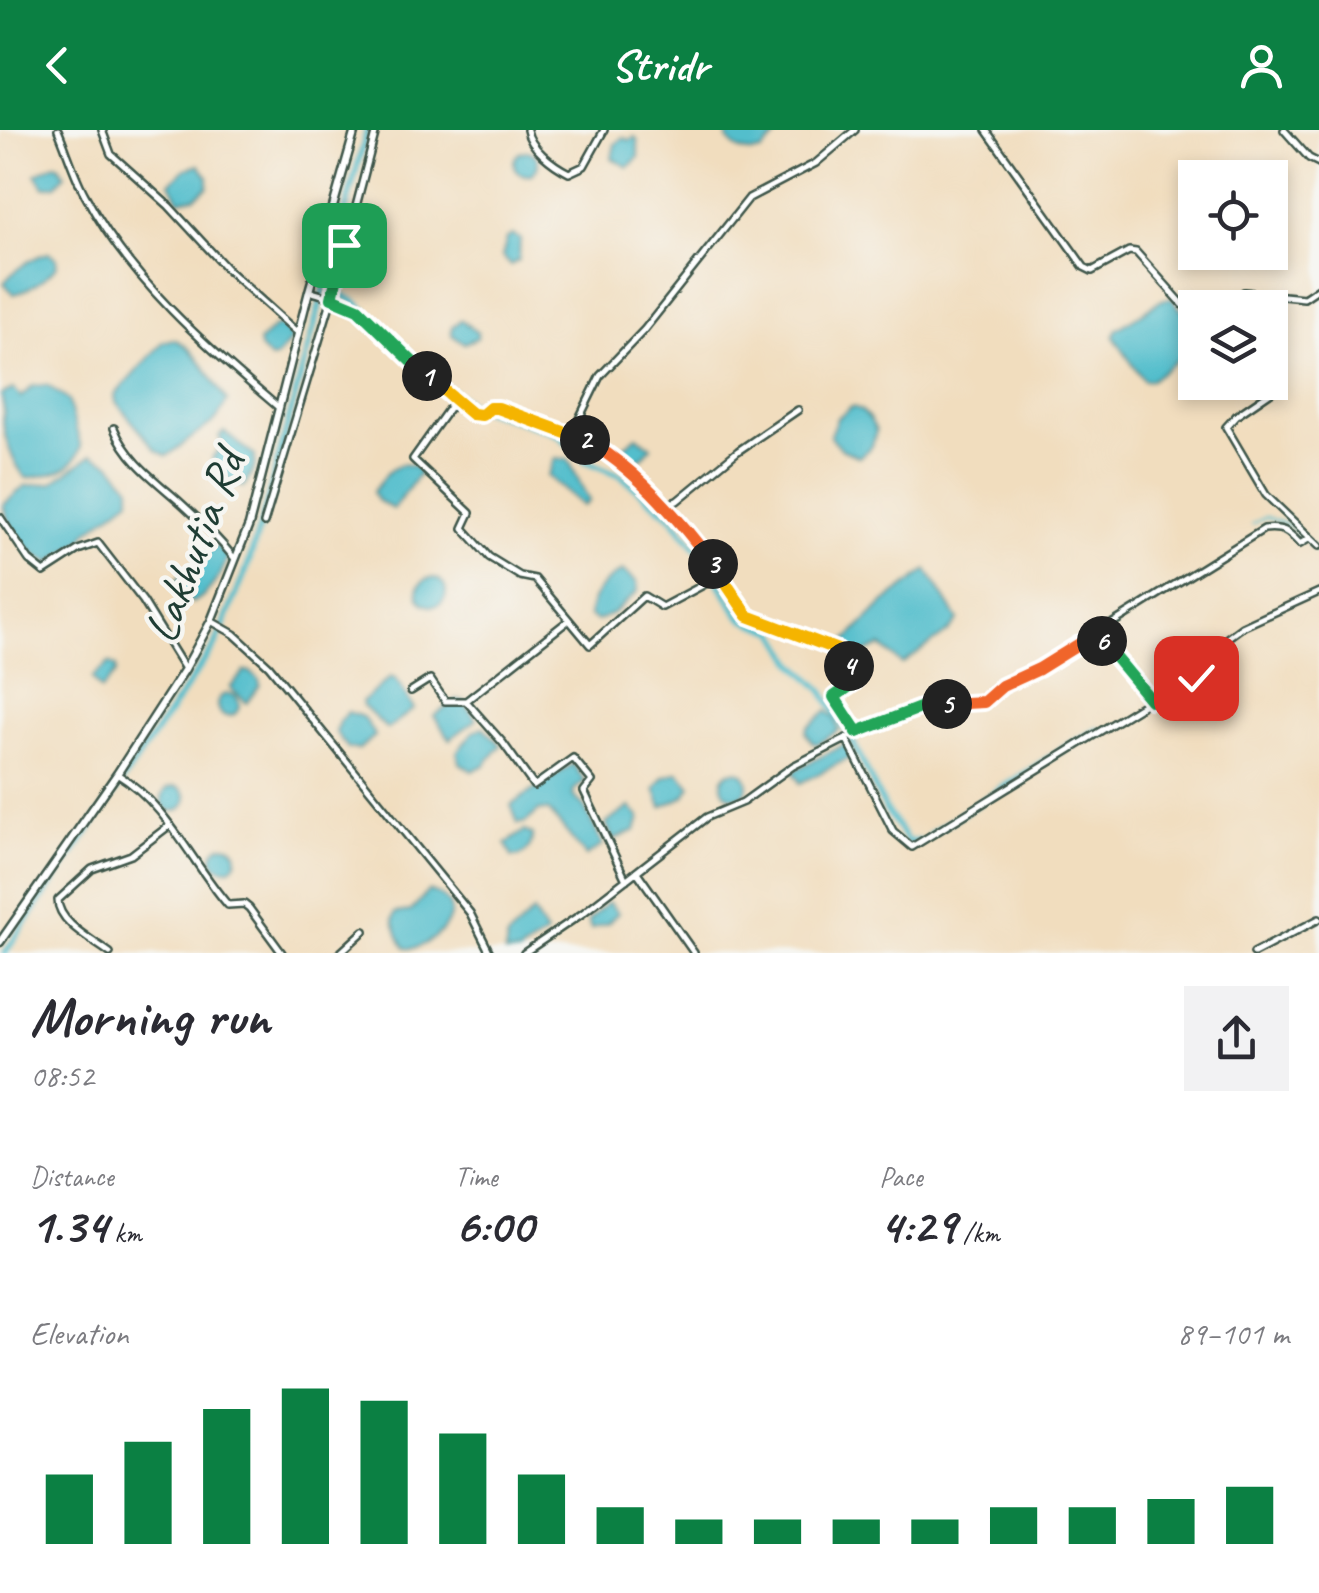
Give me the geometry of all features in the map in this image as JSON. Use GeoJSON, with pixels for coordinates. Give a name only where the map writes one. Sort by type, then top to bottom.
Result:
{"type":"FeatureCollection","features":[{"type":"Feature","properties":{"kind":"street"},"geometry":{"type":"LineString","coordinates":[[58,130],[85,196],[135,270],[278,408]]}},
{"type":"Feature","properties":{"kind":"street"},"geometry":{"type":"LineString","coordinates":[[102,130],[112,154],[298,334]]}},
{"type":"Feature","properties":{"kind":"street","name":"Lakhutia Rd"},"geometry":{"type":"LineString","coordinates":[[0,940],[118,774],[211,621],[249,526],[355,130]]}},
{"type":"Feature","properties":{"kind":"street"},"geometry":{"type":"LineString","coordinates":[[264,523],[332,298],[376,130]]}},
{"type":"Feature","properties":{"kind":"street"},"geometry":{"type":"LineString","coordinates":[[526,130],[528,139],[556,166],[570,173],[584,166],[604,130]]}},
{"type":"Feature","properties":{"kind":"street"},"geometry":{"type":"LineString","coordinates":[[571,435],[600,376],[644,330],[749,198],[816,163],[856,130]]}},
{"type":"Feature","properties":{"kind":"street"},"geometry":{"type":"LineString","coordinates":[[986,130],[1084,266],[1092,271],[1129,251],[1136,252],[1178,299]]}},
{"type":"Feature","properties":{"kind":"street"},"geometry":{"type":"LineString","coordinates":[[1284,130],[1319,164]]}},
{"type":"Feature","properties":{"kind":"street"},"geometry":{"type":"LineString","coordinates":[[1288,296],[1304,298],[1319,288]]}},
{"type":"Feature","properties":{"kind":"street"},"geometry":{"type":"LineString","coordinates":[[309,291],[358,309],[472,414],[482,415],[490,408],[498,408],[571,435],[601,451],[682,522],[748,616],[838,650],[849,664],[854,683],[834,697],[857,732]]}},
{"type":"Feature","properties":{"kind":"street"},"geometry":{"type":"LineString","coordinates":[[455,400],[414,460],[470,513],[464,528],[490,557],[520,576],[535,579],[590,645],[644,596],[662,607],[705,584]]}},
{"type":"Feature","properties":{"kind":"street"},"geometry":{"type":"LineString","coordinates":[[1259,400],[1226,427],[1266,495],[1319,546]]}},
{"type":"Feature","properties":{"kind":"street"},"geometry":{"type":"LineString","coordinates":[[664,505],[677,500],[798,410]]}},
{"type":"Feature","properties":{"kind":"street"},"geometry":{"type":"LineString","coordinates":[[114,428],[120,443],[138,464],[236,559]]}},
{"type":"Feature","properties":{"kind":"street"},"geometry":{"type":"LineString","coordinates":[[0,517],[29,560],[44,572],[78,550],[98,544],[143,601],[185,668]]}},
{"type":"Feature","properties":{"kind":"street"},"geometry":{"type":"LineString","coordinates":[[524,953],[707,817],[742,802],[793,766],[857,732],[925,706],[984,702],[1002,686],[1039,669],[1264,529],[1288,530],[1302,544],[1310,538]]}},
{"type":"Feature","properties":{"kind":"street"},"geometry":{"type":"LineString","coordinates":[[846,738],[894,830],[912,847],[1151,700],[1188,686],[1223,640],[1242,627],[1319,592]]}},
{"type":"Feature","properties":{"kind":"street"},"geometry":{"type":"LineString","coordinates":[[411,691],[430,679],[445,701],[466,701],[569,620]]}},
{"type":"Feature","properties":{"kind":"street"},"geometry":{"type":"LineString","coordinates":[[211,621],[234,634],[280,679],[470,913],[490,953]]}},
{"type":"Feature","properties":{"kind":"street"},"geometry":{"type":"LineString","coordinates":[[1097,633],[1151,700]]}},
{"type":"Feature","properties":{"kind":"street"},"geometry":{"type":"LineString","coordinates":[[466,701],[534,786],[573,758],[592,781],[584,792],[626,880]]}},
{"type":"Feature","properties":{"kind":"street"},"geometry":{"type":"LineString","coordinates":[[118,774],[135,786],[170,826],[222,898],[232,907],[244,904],[249,908],[282,953]]}},
{"type":"Feature","properties":{"kind":"street"},"geometry":{"type":"LineString","coordinates":[[110,953],[63,917],[58,900],[92,868],[131,856],[170,826]]}},
{"type":"Feature","properties":{"kind":"street"},"geometry":{"type":"LineString","coordinates":[[637,872],[694,953]]}},
{"type":"Feature","properties":{"kind":"street"},"geometry":{"type":"LineString","coordinates":[[1254,953],[1319,919]]}},
{"type":"Feature","properties":{"kind":"street"},"geometry":{"type":"LineString","coordinates":[[340,953],[364,931]]}},
{"type":"Feature","properties":{"kind":"water"},"geometry":{"type":"Polygon","coordinates":[[[729,130],[782,131],[762,151],[752,152],[731,143],[727,139],[729,130]]]}},
{"type":"Feature","properties":{"kind":"water"},"geometry":{"type":"Polygon","coordinates":[[[623,137],[635,137],[638,141],[638,158],[628,167],[612,158],[615,144],[623,137]]]}},
{"type":"Feature","properties":{"kind":"water"},"geometry":{"type":"Polygon","coordinates":[[[526,151],[538,163],[526,175],[514,163],[526,151]]]}},
{"type":"Feature","properties":{"kind":"water"},"geometry":{"type":"Polygon","coordinates":[[[55,164],[65,175],[56,185],[44,187],[36,174],[55,164]]]}},
{"type":"Feature","properties":{"kind":"water"},"geometry":{"type":"Polygon","coordinates":[[[199,165],[208,177],[208,187],[195,197],[179,200],[170,183],[185,169],[199,165]]]}},
{"type":"Feature","properties":{"kind":"water"},"geometry":{"type":"Polygon","coordinates":[[[513,235],[520,239],[519,260],[511,265],[502,257],[507,238],[513,235]]]}},
{"type":"Feature","properties":{"kind":"water"},"geometry":{"type":"Polygon","coordinates":[[[49,253],[56,258],[57,266],[38,283],[14,294],[4,283],[24,264],[49,253]]]}},
{"type":"Feature","properties":{"kind":"water"},"geometry":{"type":"Polygon","coordinates":[[[1171,298],[1178,306],[1178,359],[1144,381],[1114,337],[1116,330],[1171,298]]]}},
{"type":"Feature","properties":{"kind":"water"},"geometry":{"type":"Polygon","coordinates":[[[461,320],[478,333],[477,338],[464,343],[452,335],[452,327],[461,320]]]}},
{"type":"Feature","properties":{"kind":"water"},"geometry":{"type":"Polygon","coordinates":[[[275,326],[281,326],[292,339],[276,358],[270,359],[259,342],[275,326]]]}},
{"type":"Feature","properties":{"kind":"water"},"geometry":{"type":"Polygon","coordinates":[[[173,339],[196,356],[227,401],[217,419],[167,456],[156,450],[116,402],[115,395],[163,342],[173,339]]]}},
{"type":"Feature","properties":{"kind":"water"},"geometry":{"type":"Polygon","coordinates":[[[47,385],[68,400],[81,447],[66,468],[26,478],[8,446],[1,394],[14,389],[21,397],[33,386],[47,385]]]}},
{"type":"Feature","properties":{"kind":"water"},"geometry":{"type":"Polygon","coordinates":[[[851,407],[860,409],[876,431],[872,446],[859,457],[841,449],[830,435],[837,418],[851,407]]]}},
{"type":"Feature","properties":{"kind":"water"},"geometry":{"type":"Polygon","coordinates":[[[224,432],[255,456],[254,468],[244,487],[234,484],[213,463],[213,456],[224,446],[219,436],[224,432]]]}},
{"type":"Feature","properties":{"kind":"water"},"geometry":{"type":"Polygon","coordinates":[[[637,436],[651,447],[642,458],[624,461],[619,450],[637,436]]]}},
{"type":"Feature","properties":{"kind":"water"},"geometry":{"type":"Polygon","coordinates":[[[92,455],[110,463],[130,486],[130,499],[50,563],[21,539],[3,505],[25,486],[52,483],[92,455]]]}},
{"type":"Feature","properties":{"kind":"water"},"geometry":{"type":"Polygon","coordinates":[[[555,459],[568,459],[589,501],[583,506],[548,476],[555,459]]]}},
{"type":"Feature","properties":{"kind":"water"},"geometry":{"type":"Polygon","coordinates":[[[402,464],[414,466],[420,473],[393,509],[377,500],[373,492],[389,471],[402,464]]]}},
{"type":"Feature","properties":{"kind":"water"},"geometry":{"type":"Polygon","coordinates":[[[216,545],[228,556],[226,563],[209,590],[192,603],[178,590],[176,581],[216,545]]]}},
{"type":"Feature","properties":{"kind":"water"},"geometry":{"type":"Polygon","coordinates":[[[927,570],[958,620],[948,632],[902,664],[881,646],[857,656],[845,642],[885,602],[927,570]]]}},
{"type":"Feature","properties":{"kind":"water"},"geometry":{"type":"Polygon","coordinates":[[[623,571],[637,582],[638,591],[613,613],[597,621],[589,616],[599,589],[623,571]]]}},
{"type":"Feature","properties":{"kind":"water"},"geometry":{"type":"Polygon","coordinates":[[[432,578],[442,582],[446,592],[442,602],[432,606],[422,602],[418,592],[422,582],[432,578]]]}},
{"type":"Feature","properties":{"kind":"water"},"geometry":{"type":"Polygon","coordinates":[[[109,663],[116,667],[116,673],[101,690],[92,678],[109,663]]]}},
{"type":"Feature","properties":{"kind":"water"},"geometry":{"type":"Polygon","coordinates":[[[249,671],[260,685],[247,703],[230,688],[249,671]]]}},
{"type":"Feature","properties":{"kind":"water"},"geometry":{"type":"Polygon","coordinates":[[[391,677],[414,709],[387,729],[362,702],[391,677]]]}},
{"type":"Feature","properties":{"kind":"water"},"geometry":{"type":"Polygon","coordinates":[[[228,694],[236,697],[236,713],[228,716],[220,713],[217,705],[220,697],[228,694]]]}},
{"type":"Feature","properties":{"kind":"water"},"geometry":{"type":"Polygon","coordinates":[[[456,700],[464,701],[476,720],[450,739],[434,716],[456,700]]]}},
{"type":"Feature","properties":{"kind":"water"},"geometry":{"type":"Polygon","coordinates":[[[827,711],[839,730],[818,744],[813,743],[806,733],[808,727],[827,711]]]}},
{"type":"Feature","properties":{"kind":"water"},"geometry":{"type":"Polygon","coordinates":[[[348,712],[363,717],[375,736],[358,750],[348,748],[336,733],[339,721],[348,712]]]}},
{"type":"Feature","properties":{"kind":"water"},"geometry":{"type":"Polygon","coordinates":[[[483,727],[501,745],[485,765],[472,771],[460,763],[457,752],[473,732],[483,727]]]}},
{"type":"Feature","properties":{"kind":"water"},"geometry":{"type":"Polygon","coordinates":[[[846,744],[853,756],[800,783],[793,771],[846,744]]]}},
{"type":"Feature","properties":{"kind":"water"},"geometry":{"type":"Polygon","coordinates":[[[573,764],[585,781],[573,796],[583,805],[603,845],[586,856],[549,811],[540,810],[518,824],[511,805],[573,764]]]}},
{"type":"Feature","properties":{"kind":"water"},"geometry":{"type":"Polygon","coordinates":[[[735,771],[745,774],[745,794],[735,797],[725,794],[722,784],[725,774],[735,771]]]}},
{"type":"Feature","properties":{"kind":"water"},"geometry":{"type":"Polygon","coordinates":[[[678,772],[691,786],[685,796],[662,807],[655,789],[664,777],[678,772]]]}},
{"type":"Feature","properties":{"kind":"water"},"geometry":{"type":"Polygon","coordinates":[[[174,787],[186,799],[174,811],[162,799],[174,787]]]}},
{"type":"Feature","properties":{"kind":"water"},"geometry":{"type":"Polygon","coordinates":[[[630,807],[640,818],[636,830],[613,840],[606,823],[630,807]]]}},
{"type":"Feature","properties":{"kind":"water"},"geometry":{"type":"Polygon","coordinates":[[[524,831],[532,834],[530,847],[521,856],[512,857],[506,844],[524,831]]]}},
{"type":"Feature","properties":{"kind":"water"},"geometry":{"type":"Polygon","coordinates":[[[225,845],[237,857],[225,869],[213,857],[225,845]]]}},
{"type":"Feature","properties":{"kind":"water"},"geometry":{"type":"Polygon","coordinates":[[[428,891],[443,897],[450,906],[450,916],[437,936],[416,948],[406,948],[393,919],[395,913],[411,911],[428,891]]]}},
{"type":"Feature","properties":{"kind":"water"},"geometry":{"type":"Polygon","coordinates":[[[608,902],[618,913],[608,923],[591,929],[588,921],[608,902]]]}},
{"type":"Feature","properties":{"kind":"water"},"geometry":{"type":"Polygon","coordinates":[[[533,912],[546,934],[519,953],[505,953],[507,938],[533,912]]]}},
{"type":"Feature","properties":{"kind":"waterway"},"geometry":{"type":"LineString","coordinates":[[5,953],[216,644],[261,523],[367,130]]}},
{"type":"Feature","properties":{"kind":"waterway"},"geometry":{"type":"LineString","coordinates":[[337,292],[357,303],[447,388],[472,406],[561,437],[583,460],[620,475],[672,518],[705,560],[738,614],[776,632],[795,664],[822,690],[848,733]]}},
{"type":"Feature","properties":{"kind":"waterway"},"geometry":{"type":"LineString","coordinates":[[1252,524],[1266,517],[1290,526],[1302,538]]}},
{"type":"Feature","properties":{"kind":"waterway"},"geometry":{"type":"LineString","coordinates":[[1308,544],[1319,553]]}},
{"type":"Feature","properties":{"kind":"waterway"},"geometry":{"type":"LineString","coordinates":[[930,834],[1098,730]]}},
{"type":"Feature","properties":{"kind":"waterway"},"geometry":{"type":"LineString","coordinates":[[852,740],[885,809],[908,842],[919,841]]}},
{"type":"Feature","properties":{"kind":"route"},"geometry":{"type":"LineString","coordinates":[[344,245],[332,298],[358,309],[472,414],[482,415],[490,408],[498,408],[589,442],[639,482],[682,522],[748,616],[838,650],[849,664],[854,683],[834,697],[857,732],[925,706],[984,702],[1002,686],[1039,669],[1097,633],[1151,700],[1188,686],[1196,678]]}}]}
